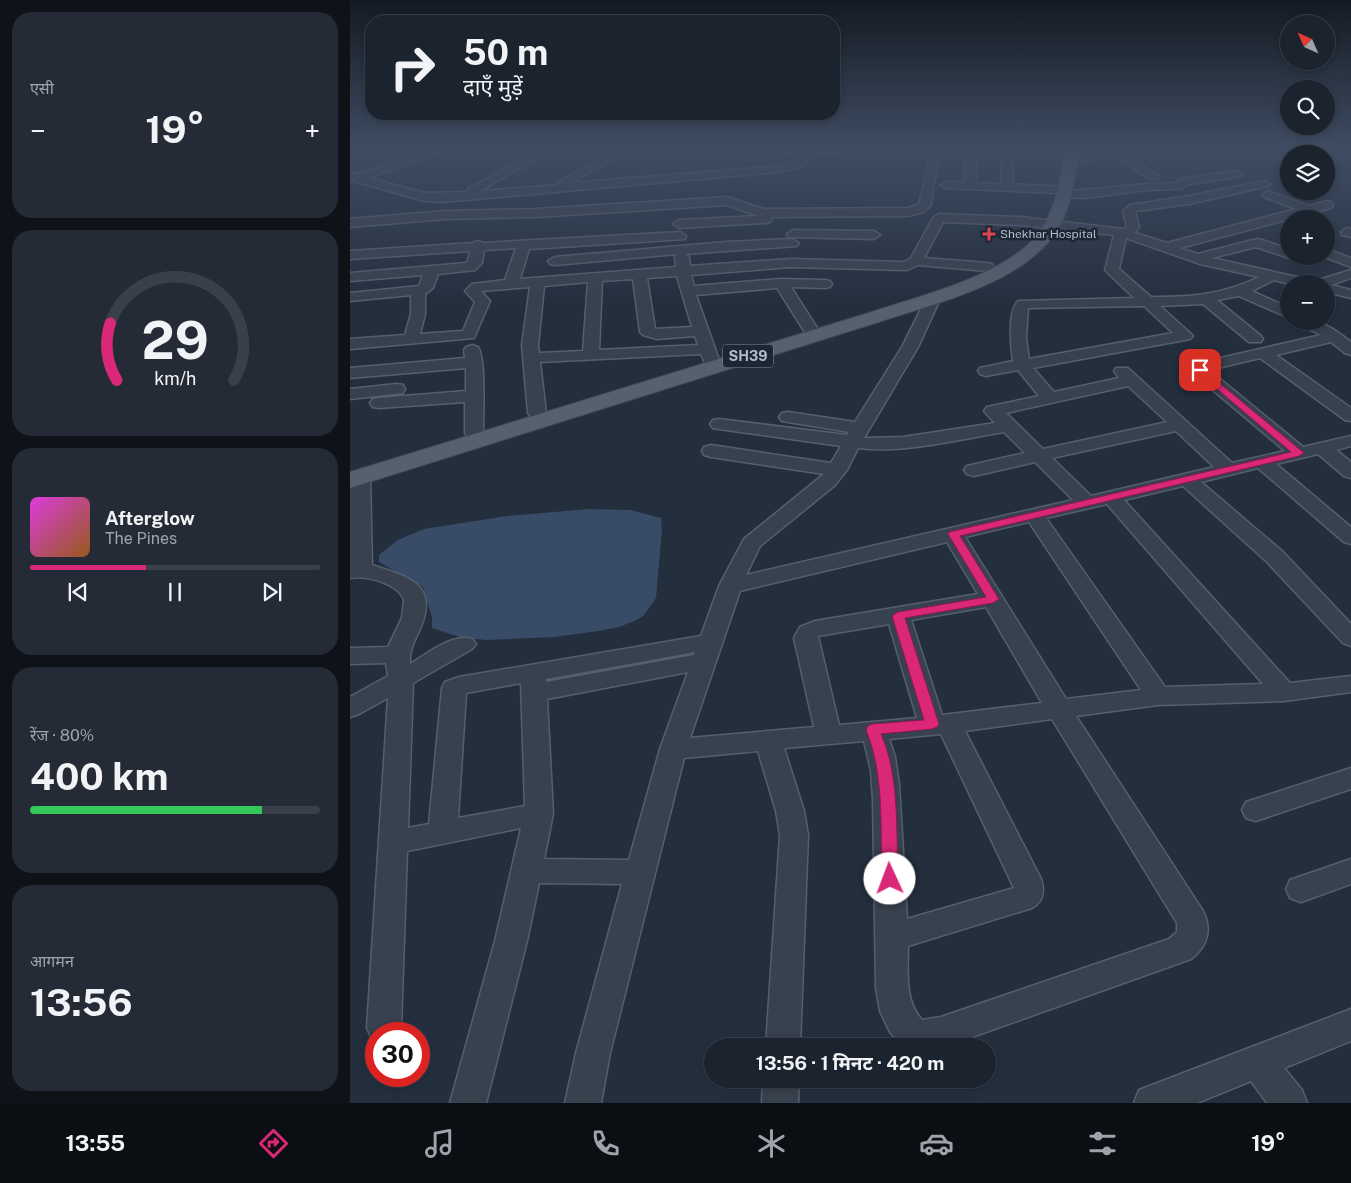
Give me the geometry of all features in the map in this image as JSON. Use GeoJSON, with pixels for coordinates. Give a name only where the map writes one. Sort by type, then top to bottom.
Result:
{"type":"FeatureCollection","features":[{"type":"Feature","properties":{"kind":"main road","name":"SH39"},"geometry":{"type":"LineString","coordinates":[[353,476],[709,354],[810,331],[934,290],[1008,257],[1047,225],[1056,221],[1060,199]]}},
{"type":"Feature","properties":{"kind":"main road","name":"SH39"},"geometry":{"type":"LineString","coordinates":[[353,476],[878,317],[934,297],[981,280],[1028,254],[1038,244],[1047,225]]}},
{"type":"Feature","properties":{"kind":"street"},"geometry":{"type":"LineString","coordinates":[[350,222],[446,215],[536,213],[727,200],[738,202],[755,212],[908,212],[925,206],[926,199]]}},
{"type":"Feature","properties":{"kind":"street"},"geometry":{"type":"LineString","coordinates":[[986,371],[1185,336],[1112,270],[1124,233],[1133,227],[1129,210],[1193,199]]}},
{"type":"Feature","properties":{"kind":"street"},"geometry":{"type":"LineString","coordinates":[[1287,199],[1309,210],[1326,206]]}},
{"type":"Feature","properties":{"kind":"street"},"geometry":{"type":"LineString","coordinates":[[531,358],[591,355],[709,354],[683,270],[677,209]]}},
{"type":"Feature","properties":{"kind":"street"},"geometry":{"type":"LineString","coordinates":[[350,255],[478,245],[518,243],[524,245],[679,230],[745,219],[939,218],[1026,209],[1047,225],[1124,233],[1198,258],[1280,278]]}},
{"type":"Feature","properties":{"kind":"street"},"geometry":{"type":"LineString","coordinates":[[1164,248],[1280,217]]}},
{"type":"Feature","properties":{"kind":"street"},"geometry":{"type":"LineString","coordinates":[[791,263],[794,218]]}},
{"type":"Feature","properties":{"kind":"street"},"geometry":{"type":"LineString","coordinates":[[864,264],[880,218]]}},
{"type":"Feature","properties":{"kind":"street"},"geometry":{"type":"LineString","coordinates":[[474,433],[474,362],[469,335],[482,301],[473,293],[474,289],[484,286],[538,281],[791,263],[907,266],[916,261],[939,218]]}},
{"type":"Feature","properties":{"kind":"street"},"geometry":{"type":"LineString","coordinates":[[1254,224],[1271,231]]}},
{"type":"Feature","properties":{"kind":"street"},"geometry":{"type":"LineString","coordinates":[[555,261],[792,238],[874,235]]}},
{"type":"Feature","properties":{"kind":"street"},"geometry":{"type":"LineString","coordinates":[[1198,258],[1257,243],[1280,251]]}},
{"type":"Feature","properties":{"kind":"street"},"geometry":{"type":"LineString","coordinates":[[350,277],[473,266],[478,245]]}},
{"type":"Feature","properties":{"kind":"street"},"geometry":{"type":"LineString","coordinates":[[511,284],[524,245]]}},
{"type":"Feature","properties":{"kind":"street"},"geometry":{"type":"LineString","coordinates":[[1335,257],[1351,263]]}},
{"type":"Feature","properties":{"kind":"street"},"geometry":{"type":"LineString","coordinates":[[916,261],[987,267]]}},
{"type":"Feature","properties":{"kind":"street"},"geometry":{"type":"LineString","coordinates":[[350,298],[418,292],[426,288],[432,270]]}},
{"type":"Feature","properties":{"kind":"street"},"geometry":{"type":"LineString","coordinates":[[638,274],[648,332],[657,334],[701,331]]}},
{"type":"Feature","properties":{"kind":"street"},"geometry":{"type":"LineString","coordinates":[[1335,279],[1351,274]]}},
{"type":"Feature","properties":{"kind":"street"},"geometry":{"type":"LineString","coordinates":[[1050,398],[1022,364],[1018,339],[1021,306],[1023,304],[1206,299],[1241,291],[1271,276]]}},
{"type":"Feature","properties":{"kind":"street"},"geometry":{"type":"LineString","coordinates":[[591,355],[594,278]]}},
{"type":"Feature","properties":{"kind":"street"},"geometry":{"type":"LineString","coordinates":[[536,414],[530,345],[538,281]]}},
{"type":"Feature","properties":{"kind":"street"},"geometry":{"type":"LineString","coordinates":[[688,291],[782,283],[825,284]]}},
{"type":"Feature","properties":{"kind":"street"},"geometry":{"type":"LineString","coordinates":[[782,283],[810,331]]}},
{"type":"Feature","properties":{"kind":"street"},"geometry":{"type":"LineString","coordinates":[[1335,290],[1351,294]]}},
{"type":"Feature","properties":{"kind":"street"},"geometry":{"type":"LineString","coordinates":[[1241,291],[1280,310]]}},
{"type":"Feature","properties":{"kind":"street"},"geometry":{"type":"LineString","coordinates":[[411,340],[418,314],[418,292]]}},
{"type":"Feature","properties":{"kind":"street"},"geometry":{"type":"LineString","coordinates":[[583,1103],[593,1052],[673,749],[730,586],[750,543],[827,482],[837,470],[856,435],[910,347],[934,297]]}},
{"type":"Feature","properties":{"kind":"street"},"geometry":{"type":"LineString","coordinates":[[1206,299],[1259,346],[1351,416]]}},
{"type":"Feature","properties":{"kind":"street"},"geometry":{"type":"LineString","coordinates":[[1320,330],[1334,337],[1351,350]]}},
{"type":"Feature","properties":{"kind":"street"},"geometry":{"type":"LineString","coordinates":[[350,344],[469,335]]}},
{"type":"Feature","properties":{"kind":"street"},"geometry":{"type":"LineString","coordinates":[[1299,453],[1200,370],[1204,366],[1259,346],[1334,337]]}},
{"type":"Feature","properties":{"kind":"street"},"geometry":{"type":"LineString","coordinates":[[350,373],[474,362]]}},
{"type":"Feature","properties":{"kind":"street"},"geometry":{"type":"LineString","coordinates":[[1086,503],[993,411],[1050,398],[1125,374],[1228,470]]}},
{"type":"Feature","properties":{"kind":"street"},"geometry":{"type":"LineString","coordinates":[[350,394],[415,388],[421,390],[418,400]]}},
{"type":"Feature","properties":{"kind":"street"},"geometry":{"type":"LineString","coordinates":[[379,403],[474,396]]}},
{"type":"Feature","properties":{"kind":"street"},"geometry":{"type":"LineString","coordinates":[[788,418],[887,444],[1007,426]]}},
{"type":"Feature","properties":{"kind":"street"},"geometry":{"type":"LineString","coordinates":[[719,424],[856,435]]}},
{"type":"Feature","properties":{"kind":"street"},"geometry":{"type":"LineString","coordinates":[[974,470],[1180,425]]}},
{"type":"Feature","properties":{"kind":"street"},"geometry":{"type":"LineString","coordinates":[[730,586],[1351,441]]}},
{"type":"Feature","properties":{"kind":"street"},"geometry":{"type":"LineString","coordinates":[[1322,448],[1351,472]]}},
{"type":"Feature","properties":{"kind":"street"},"geometry":{"type":"LineString","coordinates":[[711,451],[837,470]]}},
{"type":"Feature","properties":{"kind":"street"},"geometry":{"type":"LineString","coordinates":[[1262,462],[1351,538]]}},
{"type":"Feature","properties":{"kind":"street"},"geometry":{"type":"LineString","coordinates":[[353,476],[355,570],[404,584],[411,590],[414,601],[414,613],[399,668],[384,1022]]}},
{"type":"Feature","properties":{"kind":"street"},"geometry":{"type":"LineString","coordinates":[[1186,479],[1275,557],[1351,638]]}},
{"type":"Feature","properties":{"kind":"street"},"geometry":{"type":"LineString","coordinates":[[1111,497],[1284,692]]}},
{"type":"Feature","properties":{"kind":"street"},"geometry":{"type":"LineString","coordinates":[[1034,515],[1158,696]]}},
{"type":"Feature","properties":{"kind":"street"},"geometry":{"type":"LineString","coordinates":[[872,730],[879,746],[886,782],[892,937],[892,992],[901,1020],[911,1033],[927,1037],[1180,948],[1190,942],[1194,930],[1192,920],[1058,708],[953,534]]}},
{"type":"Feature","properties":{"kind":"street"},"geometry":{"type":"LineString","coordinates":[[828,734],[806,638],[808,632],[815,629],[993,599]]}},
{"type":"Feature","properties":{"kind":"street"},"geometry":{"type":"LineString","coordinates":[[892,937],[1021,900],[1028,895],[1029,888],[1026,879],[940,724],[898,616]]}},
{"type":"Feature","properties":{"kind":"street"},"geometry":{"type":"LineString","coordinates":[[350,708],[399,668],[464,644]]}},
{"type":"Feature","properties":{"kind":"street"},"geometry":{"type":"LineString","coordinates":[[444,832],[454,688],[459,686],[533,683],[706,652]]}},
{"type":"Feature","properties":{"kind":"street"},"geometry":{"type":"LineString","coordinates":[[350,656],[399,668]]}},
{"type":"Feature","properties":{"kind":"street"},"geometry":{"type":"LineString","coordinates":[[468,1103],[511,941],[539,814],[533,683]]}},
{"type":"Feature","properties":{"kind":"street"},"geometry":{"type":"LineString","coordinates":[[673,749],[940,724],[1158,696],[1284,692],[1351,684]]}},
{"type":"Feature","properties":{"kind":"street"},"geometry":{"type":"LineString","coordinates":[[768,739],[790,811],[794,836],[783,1038]]}},
{"type":"Feature","properties":{"kind":"street"},"geometry":{"type":"LineString","coordinates":[[1256,810],[1351,778]]}},
{"type":"Feature","properties":{"kind":"street"},"geometry":{"type":"LineString","coordinates":[[393,842],[539,814]]}},
{"type":"Feature","properties":{"kind":"street"},"geometry":{"type":"LineString","coordinates":[[526,871],[641,872]]}},
{"type":"Feature","properties":{"kind":"street"},"geometry":{"type":"LineString","coordinates":[[1301,889],[1351,871]]}},
{"type":"Feature","properties":{"kind":"street"},"geometry":{"type":"LineString","coordinates":[[1152,1103],[1351,1025]]}},
{"type":"Feature","properties":{"kind":"street"},"geometry":{"type":"LineString","coordinates":[[1258,1061],[1289,1103]]}},
{"type":"Feature","properties":{"kind":"street"},"geometry":{"type":"LineString","coordinates":[[780,1103],[781,1088]]}},
{"type":"Feature","properties":{"kind":"water"},"geometry":{"type":"Polygon","coordinates":[[[589,509],[630,510],[661,518],[662,529],[656,598],[644,615],[619,627],[554,637],[487,640],[463,638],[432,628],[432,617],[423,587],[379,562],[379,555],[398,540],[424,529],[507,516],[589,509]]]}},
{"type":"Feature","properties":{"kind":"place","name":"Shekhar Hospital"},"geometry":{"type":"Point","coordinates":[989,234]}},
{"type":"Feature","properties":{"kind":"route"},"geometry":{"type":"LineString","coordinates":[[890,879],[886,782],[879,746],[872,730],[932,724],[898,616],[993,599],[953,534],[1299,453],[1200,370]]}}]}
